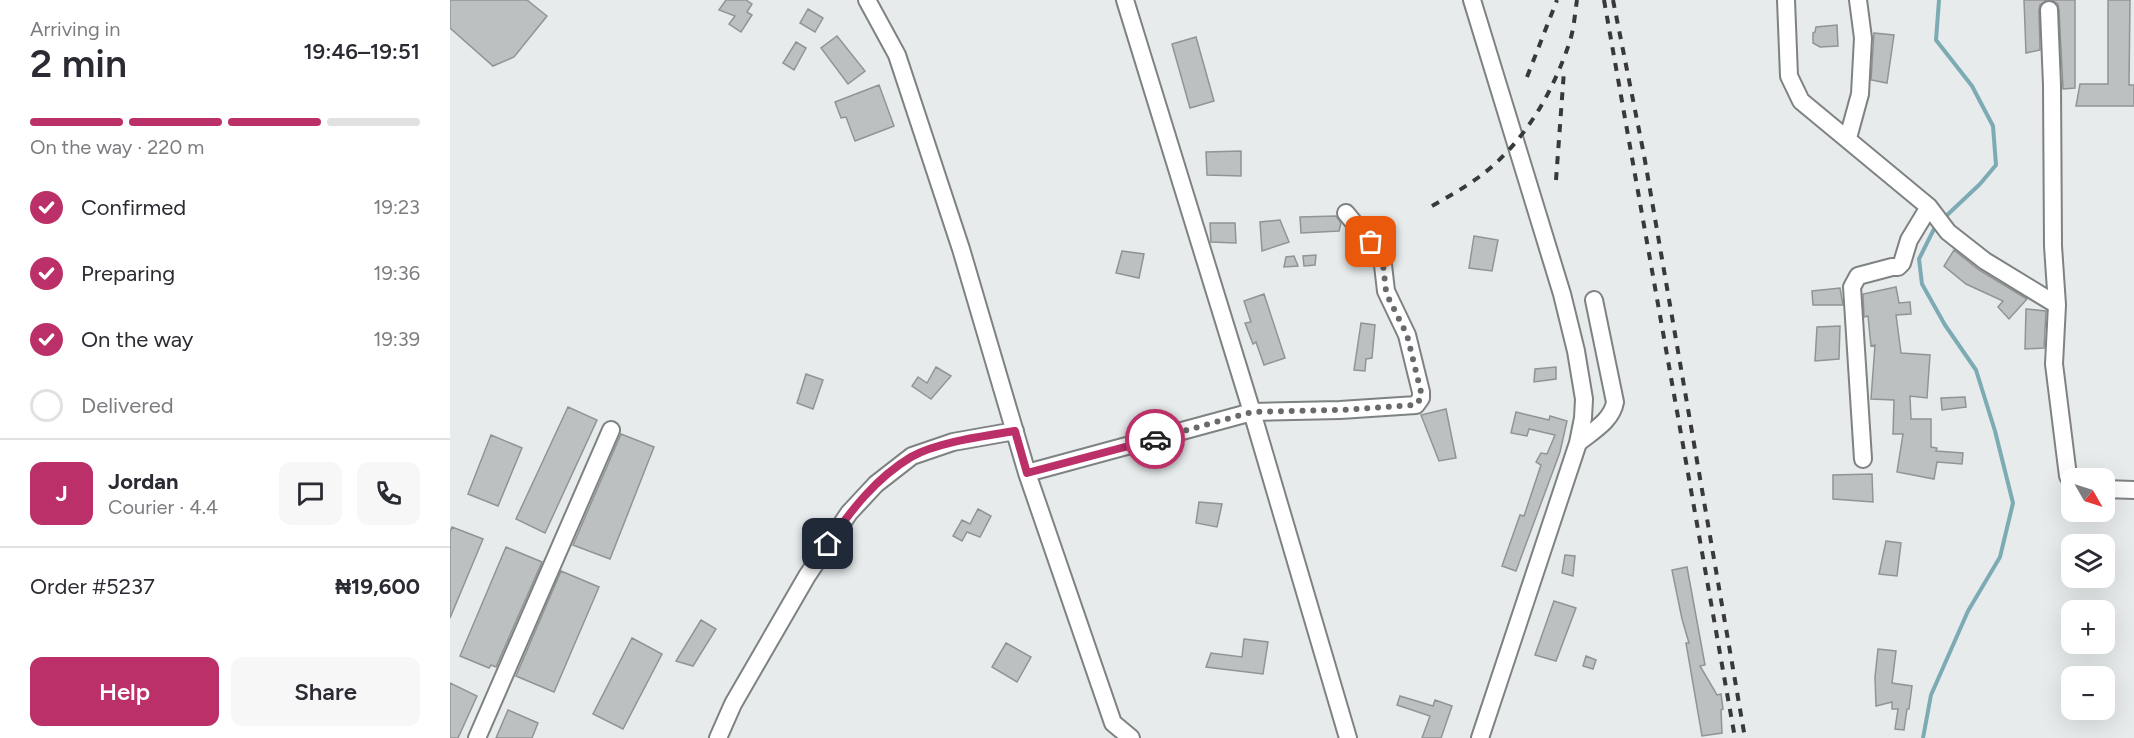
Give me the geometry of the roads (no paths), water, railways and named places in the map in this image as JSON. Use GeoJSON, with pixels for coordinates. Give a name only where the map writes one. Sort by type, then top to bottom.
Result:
{"type":"FeatureCollection","features":[{"type":"Feature","properties":{"kind":"street"},"geometry":{"type":"LineString","coordinates":[[867,0],[897,55],[961,249],[1027,473],[1113,723],[1131,738]]}},
{"type":"Feature","properties":{"kind":"street"},"geometry":{"type":"LineString","coordinates":[[1125,0],[1252,412],[1348,738]]}},
{"type":"Feature","properties":{"kind":"street"},"geometry":{"type":"LineString","coordinates":[[1472,0],[1568,317],[1582,381],[1583,418],[1578,443],[1480,738]]}},
{"type":"Feature","properties":{"kind":"street"},"geometry":{"type":"LineString","coordinates":[[1786,0],[1790,75],[1801,101],[1932,210],[1948,232],[1985,261],[2057,306]]}},
{"type":"Feature","properties":{"kind":"street"},"geometry":{"type":"LineString","coordinates":[[1848,138],[1860,94],[1863,38],[1858,0]]}},
{"type":"Feature","properties":{"kind":"street"},"geometry":{"type":"LineString","coordinates":[[2049,10],[2053,246],[2057,306],[2055,364],[2067,468]]}},
{"type":"Feature","properties":{"kind":"street"},"geometry":{"type":"LineString","coordinates":[[1863,459],[1852,287],[1858,276],[1898,267],[1902,263],[1909,240],[1932,210]]}},
{"type":"Feature","properties":{"kind":"street"},"geometry":{"type":"LineString","coordinates":[[1027,473],[1252,412],[1416,405],[1421,398],[1410,345],[1386,291],[1383,264],[1377,251],[1346,213]]}},
{"type":"Feature","properties":{"kind":"street"},"geometry":{"type":"LineString","coordinates":[[1568,317],[1595,305],[1615,402],[1614,410],[1606,420],[1578,443]]}},
{"type":"Feature","properties":{"kind":"street"},"geometry":{"type":"LineString","coordinates":[[1582,381],[1610,375]]}},
{"type":"Feature","properties":{"kind":"street"},"geometry":{"type":"LineString","coordinates":[[477,738],[611,430]]}},
{"type":"Feature","properties":{"kind":"street"},"geometry":{"type":"LineString","coordinates":[[717,738],[733,704],[807,576],[849,513],[876,484],[912,456],[953,442],[1015,431]]}},
{"type":"Feature","properties":{"kind":"street"},"geometry":{"type":"LineString","coordinates":[[2115,489],[2134,490]]}},
{"type":"Feature","properties":{"kind":"waterway"},"geometry":{"type":"LineString","coordinates":[[1939,0],[1936,40],[1972,86],[1993,126],[1996,165],[1980,184],[1944,218]]}},
{"type":"Feature","properties":{"kind":"waterway"},"geometry":{"type":"LineString","coordinates":[[1923,738],[1931,695],[1968,611],[2000,557],[2013,503],[1995,431],[1976,370],[1945,325],[1922,284],[1919,259],[1936,225]]}},
{"type":"Feature","properties":{"kind":"railway"},"geometry":{"type":"LineString","coordinates":[[1527,77],[1557,0]]}},
{"type":"Feature","properties":{"kind":"railway"},"geometry":{"type":"LineString","coordinates":[[1432,206],[1490,169],[1510,149],[1532,121],[1550,90],[1564,58],[1571,36],[1577,0]]}},
{"type":"Feature","properties":{"kind":"railway"},"geometry":{"type":"LineString","coordinates":[[1604,0],[1735,738]]}},
{"type":"Feature","properties":{"kind":"railway"},"geometry":{"type":"LineString","coordinates":[[1613,0],[1644,155],[1745,738]]}},
{"type":"Feature","properties":{"kind":"railway"},"geometry":{"type":"LineString","coordinates":[[1556,180],[1564,71]]}}]}
